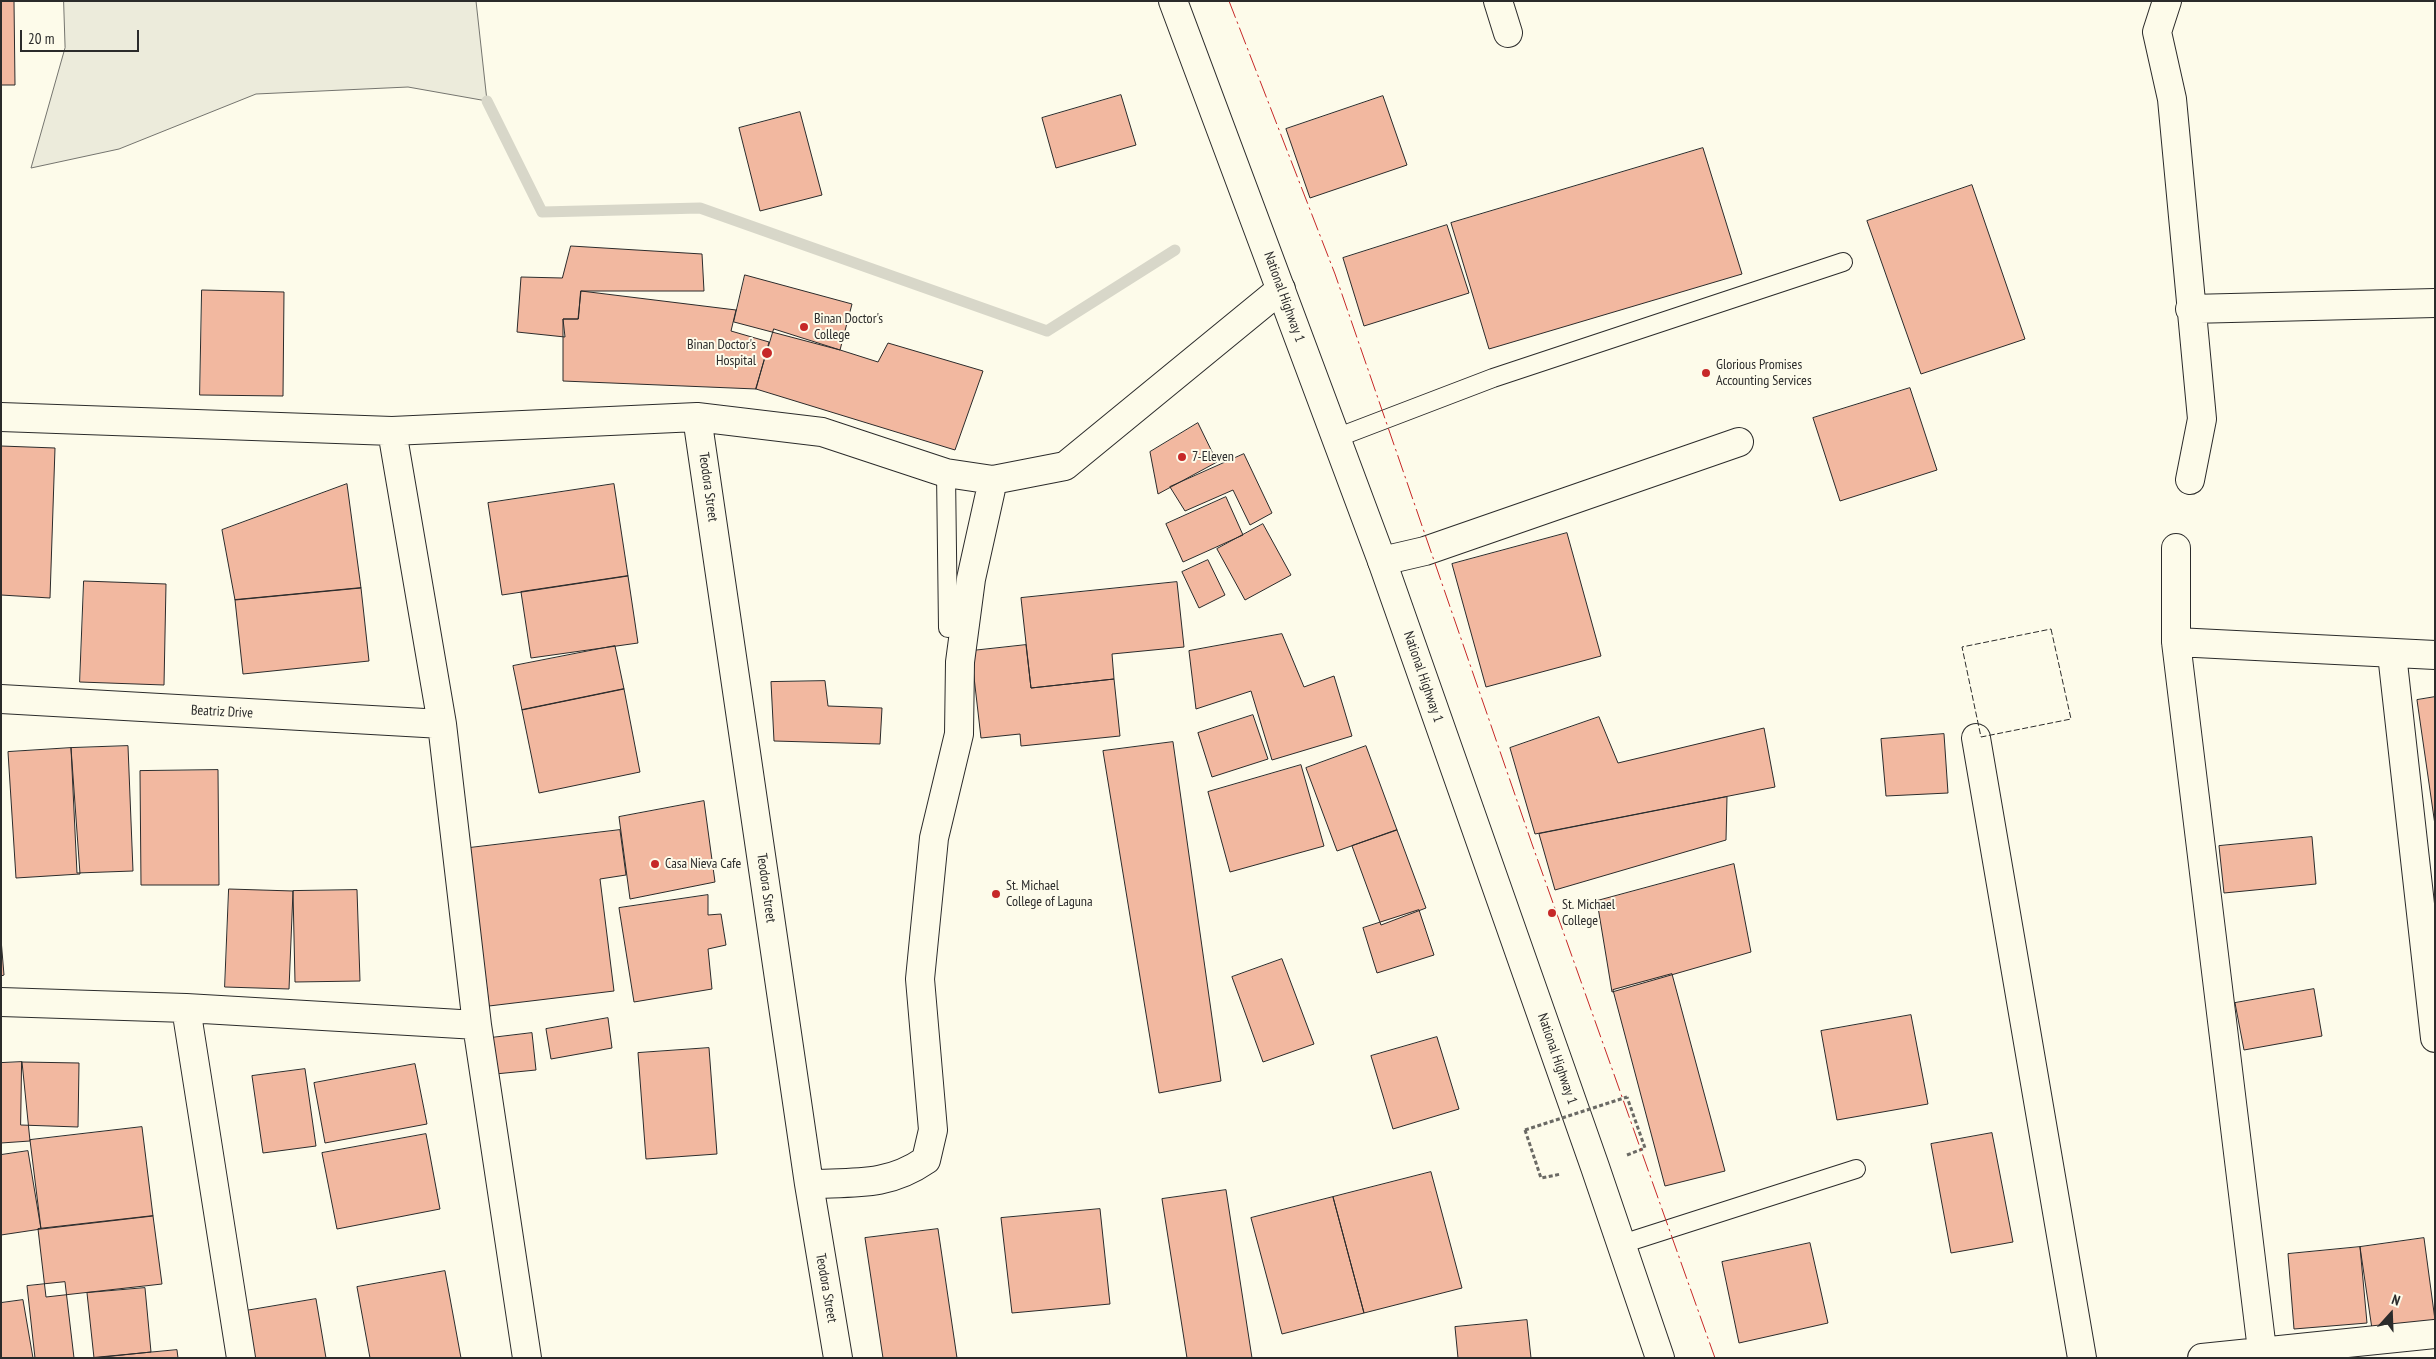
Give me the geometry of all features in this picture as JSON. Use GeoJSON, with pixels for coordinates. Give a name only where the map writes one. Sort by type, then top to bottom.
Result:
{"type":"FeatureCollection","features":[{"type":"Feature","properties":{"kind":"main road","name":"National Highway 1"},"geometry":{"type":"LineString","coordinates":[[1173,1],[1382,561],[1622,1244],[1660,1358]]}},
{"type":"Feature","properties":{"kind":"main road"},"geometry":{"type":"LineString","coordinates":[[1498,1],[1508,33]]}},
{"type":"Feature","properties":{"kind":"main road"},"geometry":{"type":"LineString","coordinates":[[2167,1],[2157,32],[2172,99],[2190,309],[2202,418],[2190,480]]}},
{"type":"Feature","properties":{"kind":"main road"},"geometry":{"type":"LineString","coordinates":[[1,417],[392,431],[697,417],[822,432],[946,473],[993,480],[1065,466],[1281,289]]}},
{"type":"Feature","properties":{"kind":"main road"},"geometry":{"type":"LineString","coordinates":[[2190,309],[2435,303]]}},
{"type":"Feature","properties":{"kind":"main road","name":"Teodora Street"},"geometry":{"type":"LineString","coordinates":[[697,417],[809,1184],[838,1358]]}},
{"type":"Feature","properties":{"kind":"main road"},"geometry":{"type":"LineString","coordinates":[[392,431],[442,724],[477,1025],[528,1358]]}},
{"type":"Feature","properties":{"kind":"main road"},"geometry":{"type":"LineString","coordinates":[[1382,561],[1426,551],[1739,442]]}},
{"type":"Feature","properties":{"kind":"main road"},"geometry":{"type":"LineString","coordinates":[[809,1184],[880,1181],[908,1173],[926,1160],[933,1130],[920,979],[927,904],[934,838],[959,734],[960,662],[971,579],[993,480]]}},
{"type":"Feature","properties":{"kind":"main road"},"geometry":{"type":"LineString","coordinates":[[2176,548],[2176,642],[2262,1350]]}},
{"type":"Feature","properties":{"kind":"main road"},"geometry":{"type":"LineString","coordinates":[[2176,642],[2392,654],[2435,654]]}},
{"type":"Feature","properties":{"kind":"main road"},"geometry":{"type":"LineString","coordinates":[[2392,654],[2435,1038]]}},
{"type":"Feature","properties":{"kind":"main road","name":"Beatriz Drive"},"geometry":{"type":"LineString","coordinates":[[1,700],[442,724]]}},
{"type":"Feature","properties":{"kind":"main road"},"geometry":{"type":"LineString","coordinates":[[1976,738],[2082,1358]]}},
{"type":"Feature","properties":{"kind":"main road"},"geometry":{"type":"LineString","coordinates":[[1,1002],[186,1008],[477,1025]]}},
{"type":"Feature","properties":{"kind":"main road"},"geometry":{"type":"LineString","coordinates":[[186,1008],[241,1358]]}},
{"type":"Feature","properties":{"kind":"main road"},"geometry":{"type":"LineString","coordinates":[[2202,1358],[2262,1350],[2435,1334]]}},
{"type":"Feature","properties":{"kind":"lane"},"geometry":{"type":"LineString","coordinates":[[1336,438],[1493,378],[1843,262]]}},
{"type":"Feature","properties":{"kind":"lane"},"geometry":{"type":"LineString","coordinates":[[946,473],[948,628]]}},
{"type":"Feature","properties":{"kind":"lane"},"geometry":{"type":"LineString","coordinates":[[1622,1244],[1856,1169]]}},
{"type":"Feature","properties":{"kind":"path"},"geometry":{"type":"LineString","coordinates":[[1541,1178],[1525,1130],[1628,1097],[1645,1148]]}},
{"type":"Feature","properties":{"kind":"shaded area"},"geometry":{"type":"Polygon","coordinates":[[[64,1],[476,1],[487,101],[408,87],[256,94],[119,149],[31,168],[65,48],[64,1]]]}},
{"type":"Feature","properties":{"kind":"building"},"geometry":{"type":"Polygon","coordinates":[[[1,1],[14,1],[15,85],[1,85],[1,1]]]}},
{"type":"Feature","properties":{"kind":"building"},"geometry":{"type":"Polygon","coordinates":[[[1121,95],[1136,145],[1056,168],[1042,118],[1121,95]]]}},
{"type":"Feature","properties":{"kind":"building"},"geometry":{"type":"Polygon","coordinates":[[[1383,96],[1407,165],[1310,198],[1286,129],[1383,96]]]}},
{"type":"Feature","properties":{"kind":"building"},"geometry":{"type":"Polygon","coordinates":[[[800,112],[822,195],[760,211],[739,128],[800,112]]]}},
{"type":"Feature","properties":{"kind":"building"},"geometry":{"type":"Polygon","coordinates":[[[1703,148],[1742,274],[1489,349],[1451,223],[1703,148]]]}},
{"type":"Feature","properties":{"kind":"building"},"geometry":{"type":"Polygon","coordinates":[[[1972,185],[2025,339],[1921,374],[1867,221],[1972,185]]]}},
{"type":"Feature","properties":{"kind":"building"},"geometry":{"type":"Polygon","coordinates":[[[1447,225],[1469,293],[1364,326],[1343,258],[1447,225]]]}},
{"type":"Feature","properties":{"kind":"building"},"geometry":{"type":"Polygon","coordinates":[[[571,246],[702,254],[704,291],[581,291],[578,319],[563,319],[565,337],[517,332],[521,277],[562,278],[571,246]]]}},
{"type":"Feature","properties":{"kind":"building"},"geometry":{"type":"Polygon","coordinates":[[[745,275],[852,304],[840,350],[734,322],[745,275]]]}},
{"type":"Feature","properties":{"kind":"building"},"geometry":{"type":"Polygon","coordinates":[[[202,290],[284,292],[283,396],[200,395],[202,290]]]}},
{"type":"Feature","properties":{"kind":"building"},"geometry":{"type":"Polygon","coordinates":[[[581,291],[736,310],[731,331],[769,342],[756,389],[563,381],[563,319],[578,319],[581,291]]]}},
{"type":"Feature","properties":{"kind":"building"},"geometry":{"type":"Polygon","coordinates":[[[774,329],[878,362],[888,343],[983,371],[955,450],[756,389],[774,329]]]}},
{"type":"Feature","properties":{"kind":"building"},"geometry":{"type":"Polygon","coordinates":[[[1910,388],[1937,470],[1840,501],[1813,418],[1910,388]]]}},
{"type":"Feature","properties":{"kind":"building","name":"7-Eleven"},"geometry":{"type":"Polygon","coordinates":[[[1198,423],[1217,462],[1158,494],[1150,452],[1198,423]]]}},
{"type":"Feature","properties":{"kind":"building"},"geometry":{"type":"Polygon","coordinates":[[[1,446],[55,448],[50,598],[1,595],[1,446]]]}},
{"type":"Feature","properties":{"kind":"building"},"geometry":{"type":"Polygon","coordinates":[[[1244,454],[1272,513],[1250,525],[1233,490],[1185,511],[1170,487],[1244,454]]]}},
{"type":"Feature","properties":{"kind":"building"},"geometry":{"type":"Polygon","coordinates":[[[347,484],[361,588],[235,600],[222,530],[347,484]]]}},
{"type":"Feature","properties":{"kind":"building"},"geometry":{"type":"Polygon","coordinates":[[[614,484],[628,576],[502,595],[488,503],[614,484]]]}},
{"type":"Feature","properties":{"kind":"building"},"geometry":{"type":"Polygon","coordinates":[[[1226,497],[1243,535],[1183,562],[1166,524],[1226,497]]]}},
{"type":"Feature","properties":{"kind":"building"},"geometry":{"type":"Polygon","coordinates":[[[1263,524],[1291,575],[1245,600],[1217,549],[1263,524]]]}},
{"type":"Feature","properties":{"kind":"building"},"geometry":{"type":"Polygon","coordinates":[[[1567,533],[1601,656],[1486,687],[1452,564],[1567,533]]]}},
{"type":"Feature","properties":{"kind":"building"},"geometry":{"type":"Polygon","coordinates":[[[1208,560],[1225,595],[1199,608],[1182,572],[1208,560]]]}},
{"type":"Feature","properties":{"kind":"building"},"geometry":{"type":"Polygon","coordinates":[[[628,576],[638,643],[531,658],[521,592],[628,576]]]}},
{"type":"Feature","properties":{"kind":"building"},"geometry":{"type":"Polygon","coordinates":[[[84,581],[166,584],[164,685],[80,682],[84,581]]]}},
{"type":"Feature","properties":{"kind":"building"},"geometry":{"type":"Polygon","coordinates":[[[1177,582],[1184,647],[1112,654],[1114,679],[1031,688],[1021,598],[1177,582]]]}},
{"type":"Feature","properties":{"kind":"building"},"geometry":{"type":"Polygon","coordinates":[[[361,588],[369,661],[243,674],[235,600],[361,588]]]}},
{"type":"Feature","properties":{"kind":"building"},"geometry":{"type":"Polygon","coordinates":[[[1282,634],[1304,687],[1334,676],[1352,736],[1272,760],[1251,691],[1196,709],[1189,651],[1282,634]]]}},
{"type":"Feature","properties":{"kind":"building"},"geometry":{"type":"Polygon","coordinates":[[[1026,645],[1031,688],[1114,679],[1120,736],[1021,746],[1020,734],[981,738],[971,651],[1026,645]]]}},
{"type":"Feature","properties":{"kind":"building"},"geometry":{"type":"Polygon","coordinates":[[[615,646],[624,689],[522,710],[513,666],[615,646]]]}},
{"type":"Feature","properties":{"kind":"building"},"geometry":{"type":"Polygon","coordinates":[[[825,681],[828,706],[882,708],[880,744],[774,741],[771,682],[825,681]]]}},
{"type":"Feature","properties":{"kind":"building"},"geometry":{"type":"Polygon","coordinates":[[[624,689],[640,772],[539,793],[522,710],[624,689]]]}},
{"type":"Feature","properties":{"kind":"building"},"geometry":{"type":"Polygon","coordinates":[[[2435,697],[2435,825],[2417,700],[2435,697]]]}},
{"type":"Feature","properties":{"kind":"building"},"geometry":{"type":"Polygon","coordinates":[[[1253,715],[1268,759],[1212,777],[1198,733],[1253,715]]]}},
{"type":"Feature","properties":{"kind":"building"},"geometry":{"type":"Polygon","coordinates":[[[1599,717],[1618,763],[1764,728],[1775,787],[1535,834],[1510,748],[1599,717]]]}},
{"type":"Feature","properties":{"kind":"building"},"geometry":{"type":"Polygon","coordinates":[[[1944,734],[1948,793],[1886,796],[1881,739],[1944,734]]]}},
{"type":"Feature","properties":{"kind":"building"},"geometry":{"type":"Polygon","coordinates":[[[1173,742],[1221,1081],[1159,1093],[1103,751],[1173,742]]]}},
{"type":"Feature","properties":{"kind":"building"},"geometry":{"type":"Polygon","coordinates":[[[128,746],[133,871],[77,873],[71,748],[128,746]]]}},
{"type":"Feature","properties":{"kind":"building"},"geometry":{"type":"Polygon","coordinates":[[[1366,746],[1397,830],[1337,851],[1306,768],[1366,746]]]}},
{"type":"Feature","properties":{"kind":"building"},"geometry":{"type":"Polygon","coordinates":[[[71,748],[80,874],[16,878],[8,752],[71,748]]]}},
{"type":"Feature","properties":{"kind":"building"},"geometry":{"type":"Polygon","coordinates":[[[1301,765],[1324,846],[1230,872],[1208,792],[1301,765]]]}},
{"type":"Feature","properties":{"kind":"building"},"geometry":{"type":"Polygon","coordinates":[[[218,770],[219,885],[141,885],[140,771],[218,770]]]}},
{"type":"Feature","properties":{"kind":"building"},"geometry":{"type":"Polygon","coordinates":[[[1727,797],[1726,840],[1555,890],[1539,834],[1727,797]]]}},
{"type":"Feature","properties":{"kind":"building"},"geometry":{"type":"Polygon","coordinates":[[[704,801],[715,882],[630,899],[619,817],[704,801]]]}},
{"type":"Feature","properties":{"kind":"building"},"geometry":{"type":"Polygon","coordinates":[[[620,830],[626,875],[600,879],[614,991],[489,1006],[469,848],[620,830]]]}},
{"type":"Feature","properties":{"kind":"building"},"geometry":{"type":"Polygon","coordinates":[[[1397,830],[1426,908],[1381,925],[1352,846],[1397,830]]]}},
{"type":"Feature","properties":{"kind":"building"},"geometry":{"type":"Polygon","coordinates":[[[2312,837],[2316,884],[2224,893],[2219,846],[2312,837]]]}},
{"type":"Feature","properties":{"kind":"building"},"geometry":{"type":"Polygon","coordinates":[[[1734,864],[1751,952],[1612,992],[1597,901],[1734,864]]]}},
{"type":"Feature","properties":{"kind":"building"},"geometry":{"type":"Polygon","coordinates":[[[229,889],[293,891],[289,989],[225,987],[229,889]]]}},
{"type":"Feature","properties":{"kind":"building"},"geometry":{"type":"Polygon","coordinates":[[[357,890],[360,981],[295,982],[293,891],[357,890]]]}},
{"type":"Feature","properties":{"kind":"building"},"geometry":{"type":"Polygon","coordinates":[[[708,895],[708,915],[721,914],[726,945],[708,949],[712,989],[634,1002],[619,908],[708,895]]]}},
{"type":"Feature","properties":{"kind":"building"},"geometry":{"type":"Polygon","coordinates":[[[1419,910],[1434,955],[1377,973],[1363,928],[1419,910]]]}},
{"type":"Feature","properties":{"kind":"building"},"geometry":{"type":"Polygon","coordinates":[[[1,939],[4,975],[1,976],[1,939]]]}},
{"type":"Feature","properties":{"kind":"building"},"geometry":{"type":"Polygon","coordinates":[[[1282,959],[1314,1044],[1263,1062],[1232,977],[1282,959]]]}},
{"type":"Feature","properties":{"kind":"building"},"geometry":{"type":"Polygon","coordinates":[[[1672,974],[1725,1171],[1665,1186],[1613,990],[1672,974]]]}},
{"type":"Feature","properties":{"kind":"building"},"geometry":{"type":"Polygon","coordinates":[[[2314,989],[2322,1036],[2244,1050],[2235,1003],[2314,989]]]}},
{"type":"Feature","properties":{"kind":"building"},"geometry":{"type":"Polygon","coordinates":[[[1911,1015],[1928,1104],[1837,1120],[1821,1031],[1911,1015]]]}},
{"type":"Feature","properties":{"kind":"building"},"geometry":{"type":"Polygon","coordinates":[[[608,1018],[612,1048],[551,1059],[546,1029],[608,1018]]]}},
{"type":"Feature","properties":{"kind":"building"},"geometry":{"type":"Polygon","coordinates":[[[532,1033],[536,1070],[485,1075],[482,1039],[532,1033]]]}},
{"type":"Feature","properties":{"kind":"building"},"geometry":{"type":"Polygon","coordinates":[[[1437,1037],[1459,1109],[1393,1129],[1371,1056],[1437,1037]]]}},
{"type":"Feature","properties":{"kind":"building"},"geometry":{"type":"Polygon","coordinates":[[[709,1048],[717,1154],[646,1159],[638,1053],[709,1048]]]}},
{"type":"Feature","properties":{"kind":"building"},"geometry":{"type":"Polygon","coordinates":[[[22,1062],[79,1063],[78,1127],[21,1125],[22,1062]]]}},
{"type":"Feature","properties":{"kind":"building"},"geometry":{"type":"Polygon","coordinates":[[[22,1062],[30,1141],[1,1143],[1,1063],[22,1062]]]}},
{"type":"Feature","properties":{"kind":"building"},"geometry":{"type":"Polygon","coordinates":[[[415,1064],[427,1124],[325,1143],[314,1083],[415,1064]]]}},
{"type":"Feature","properties":{"kind":"building"},"geometry":{"type":"Polygon","coordinates":[[[305,1069],[316,1146],[263,1153],[252,1076],[305,1069]]]}},
{"type":"Feature","properties":{"kind":"building"},"geometry":{"type":"Polygon","coordinates":[[[142,1127],[153,1216],[41,1229],[30,1140],[142,1127]]]}},
{"type":"Feature","properties":{"kind":"building"},"geometry":{"type":"Polygon","coordinates":[[[1992,1133],[2013,1242],[1951,1253],[1931,1144],[1992,1133]]]}},
{"type":"Feature","properties":{"kind":"building"},"geometry":{"type":"Polygon","coordinates":[[[426,1134],[440,1209],[337,1229],[322,1153],[426,1134]]]}},
{"type":"Feature","properties":{"kind":"building"},"geometry":{"type":"Polygon","coordinates":[[[28,1151],[41,1229],[1,1235],[1,1155],[28,1151]]]}},
{"type":"Feature","properties":{"kind":"building"},"geometry":{"type":"Polygon","coordinates":[[[1431,1172],[1462,1288],[1364,1313],[1333,1197],[1431,1172]]]}},
{"type":"Feature","properties":{"kind":"building"},"geometry":{"type":"Polygon","coordinates":[[[1226,1190],[1252,1358],[1187,1358],[1162,1199],[1226,1190]]]}},
{"type":"Feature","properties":{"kind":"building"},"geometry":{"type":"Polygon","coordinates":[[[1333,1197],[1364,1313],[1282,1334],[1251,1218],[1333,1197]]]}},
{"type":"Feature","properties":{"kind":"building"},"geometry":{"type":"Polygon","coordinates":[[[1100,1209],[1110,1304],[1012,1313],[1001,1218],[1100,1209]]]}},
{"type":"Feature","properties":{"kind":"building"},"geometry":{"type":"Polygon","coordinates":[[[153,1216],[162,1284],[46,1297],[38,1229],[153,1216]]]}},
{"type":"Feature","properties":{"kind":"building"},"geometry":{"type":"Polygon","coordinates":[[[938,1229],[957,1358],[883,1358],[865,1238],[938,1229]]]}},
{"type":"Feature","properties":{"kind":"building"},"geometry":{"type":"Polygon","coordinates":[[[2424,1238],[2435,1320],[2372,1329],[2360,1247],[2424,1238]]]}},
{"type":"Feature","properties":{"kind":"building"},"geometry":{"type":"Polygon","coordinates":[[[1810,1243],[1828,1323],[1739,1343],[1722,1262],[1810,1243]]]}},
{"type":"Feature","properties":{"kind":"building"},"geometry":{"type":"Polygon","coordinates":[[[2360,1247],[2367,1323],[2294,1329],[2288,1254],[2360,1247]]]}},
{"type":"Feature","properties":{"kind":"building"},"geometry":{"type":"Polygon","coordinates":[[[445,1271],[461,1358],[370,1358],[357,1287],[445,1271]]]}},
{"type":"Feature","properties":{"kind":"building"},"geometry":{"type":"Polygon","coordinates":[[[65,1282],[74,1358],[35,1358],[27,1286],[65,1282]]]}},
{"type":"Feature","properties":{"kind":"building"},"geometry":{"type":"Polygon","coordinates":[[[145,1288],[151,1352],[94,1358],[87,1293],[145,1288]]]}},
{"type":"Feature","properties":{"kind":"building"},"geometry":{"type":"Polygon","coordinates":[[[316,1299],[326,1358],[253,1358],[245,1311],[316,1299]]]}},
{"type":"Feature","properties":{"kind":"building"},"geometry":{"type":"Polygon","coordinates":[[[23,1300],[33,1358],[1,1358],[1,1303],[23,1300]]]}},
{"type":"Feature","properties":{"kind":"building"},"geometry":{"type":"Polygon","coordinates":[[[1527,1320],[1531,1358],[1458,1358],[1455,1327],[1527,1320]]]}},
{"type":"Feature","properties":{"kind":"building"},"geometry":{"type":"Polygon","coordinates":[[[177,1350],[178,1358],[89,1358],[177,1350]]]}},
{"type":"Feature","properties":{"kind":"waterway"},"geometry":{"type":"LineString","coordinates":[[487,101],[542,212],[700,208],[1047,331],[1175,250]]}},
{"type":"Feature","properties":{"kind":"fence"},"geometry":{"type":"LineString","coordinates":[[2051,629],[2071,719],[1981,737],[1962,647],[2051,629]]}},
{"type":"Feature","properties":{"kind":"power"},"geometry":{"type":"LineString","coordinates":[[1229,1],[1335,274],[1532,844],[1715,1358]]}},
{"type":"Feature","properties":{"kind":"place","name":"Binan Doctor's College"},"geometry":{"type":"Point","coordinates":[804,327]}},
{"type":"Feature","properties":{"kind":"place","name":"Binan Doctor's Hospital"},"geometry":{"type":"Point","coordinates":[767,353]}},
{"type":"Feature","properties":{"kind":"place","name":"Glorious Promises Accounting Services"},"geometry":{"type":"Point","coordinates":[1706,373]}},
{"type":"Feature","properties":{"kind":"place","name":"7-Eleven"},"geometry":{"type":"Point","coordinates":[1182,457]}},
{"type":"Feature","properties":{"kind":"place","name":"Casa Nieva Cafe"},"geometry":{"type":"Point","coordinates":[655,864]}},
{"type":"Feature","properties":{"kind":"place","name":"St. Michael College of Laguna"},"geometry":{"type":"Point","coordinates":[996,894]}},
{"type":"Feature","properties":{"kind":"place","name":"St. Michael College"},"geometry":{"type":"Point","coordinates":[1552,913]}}]}
